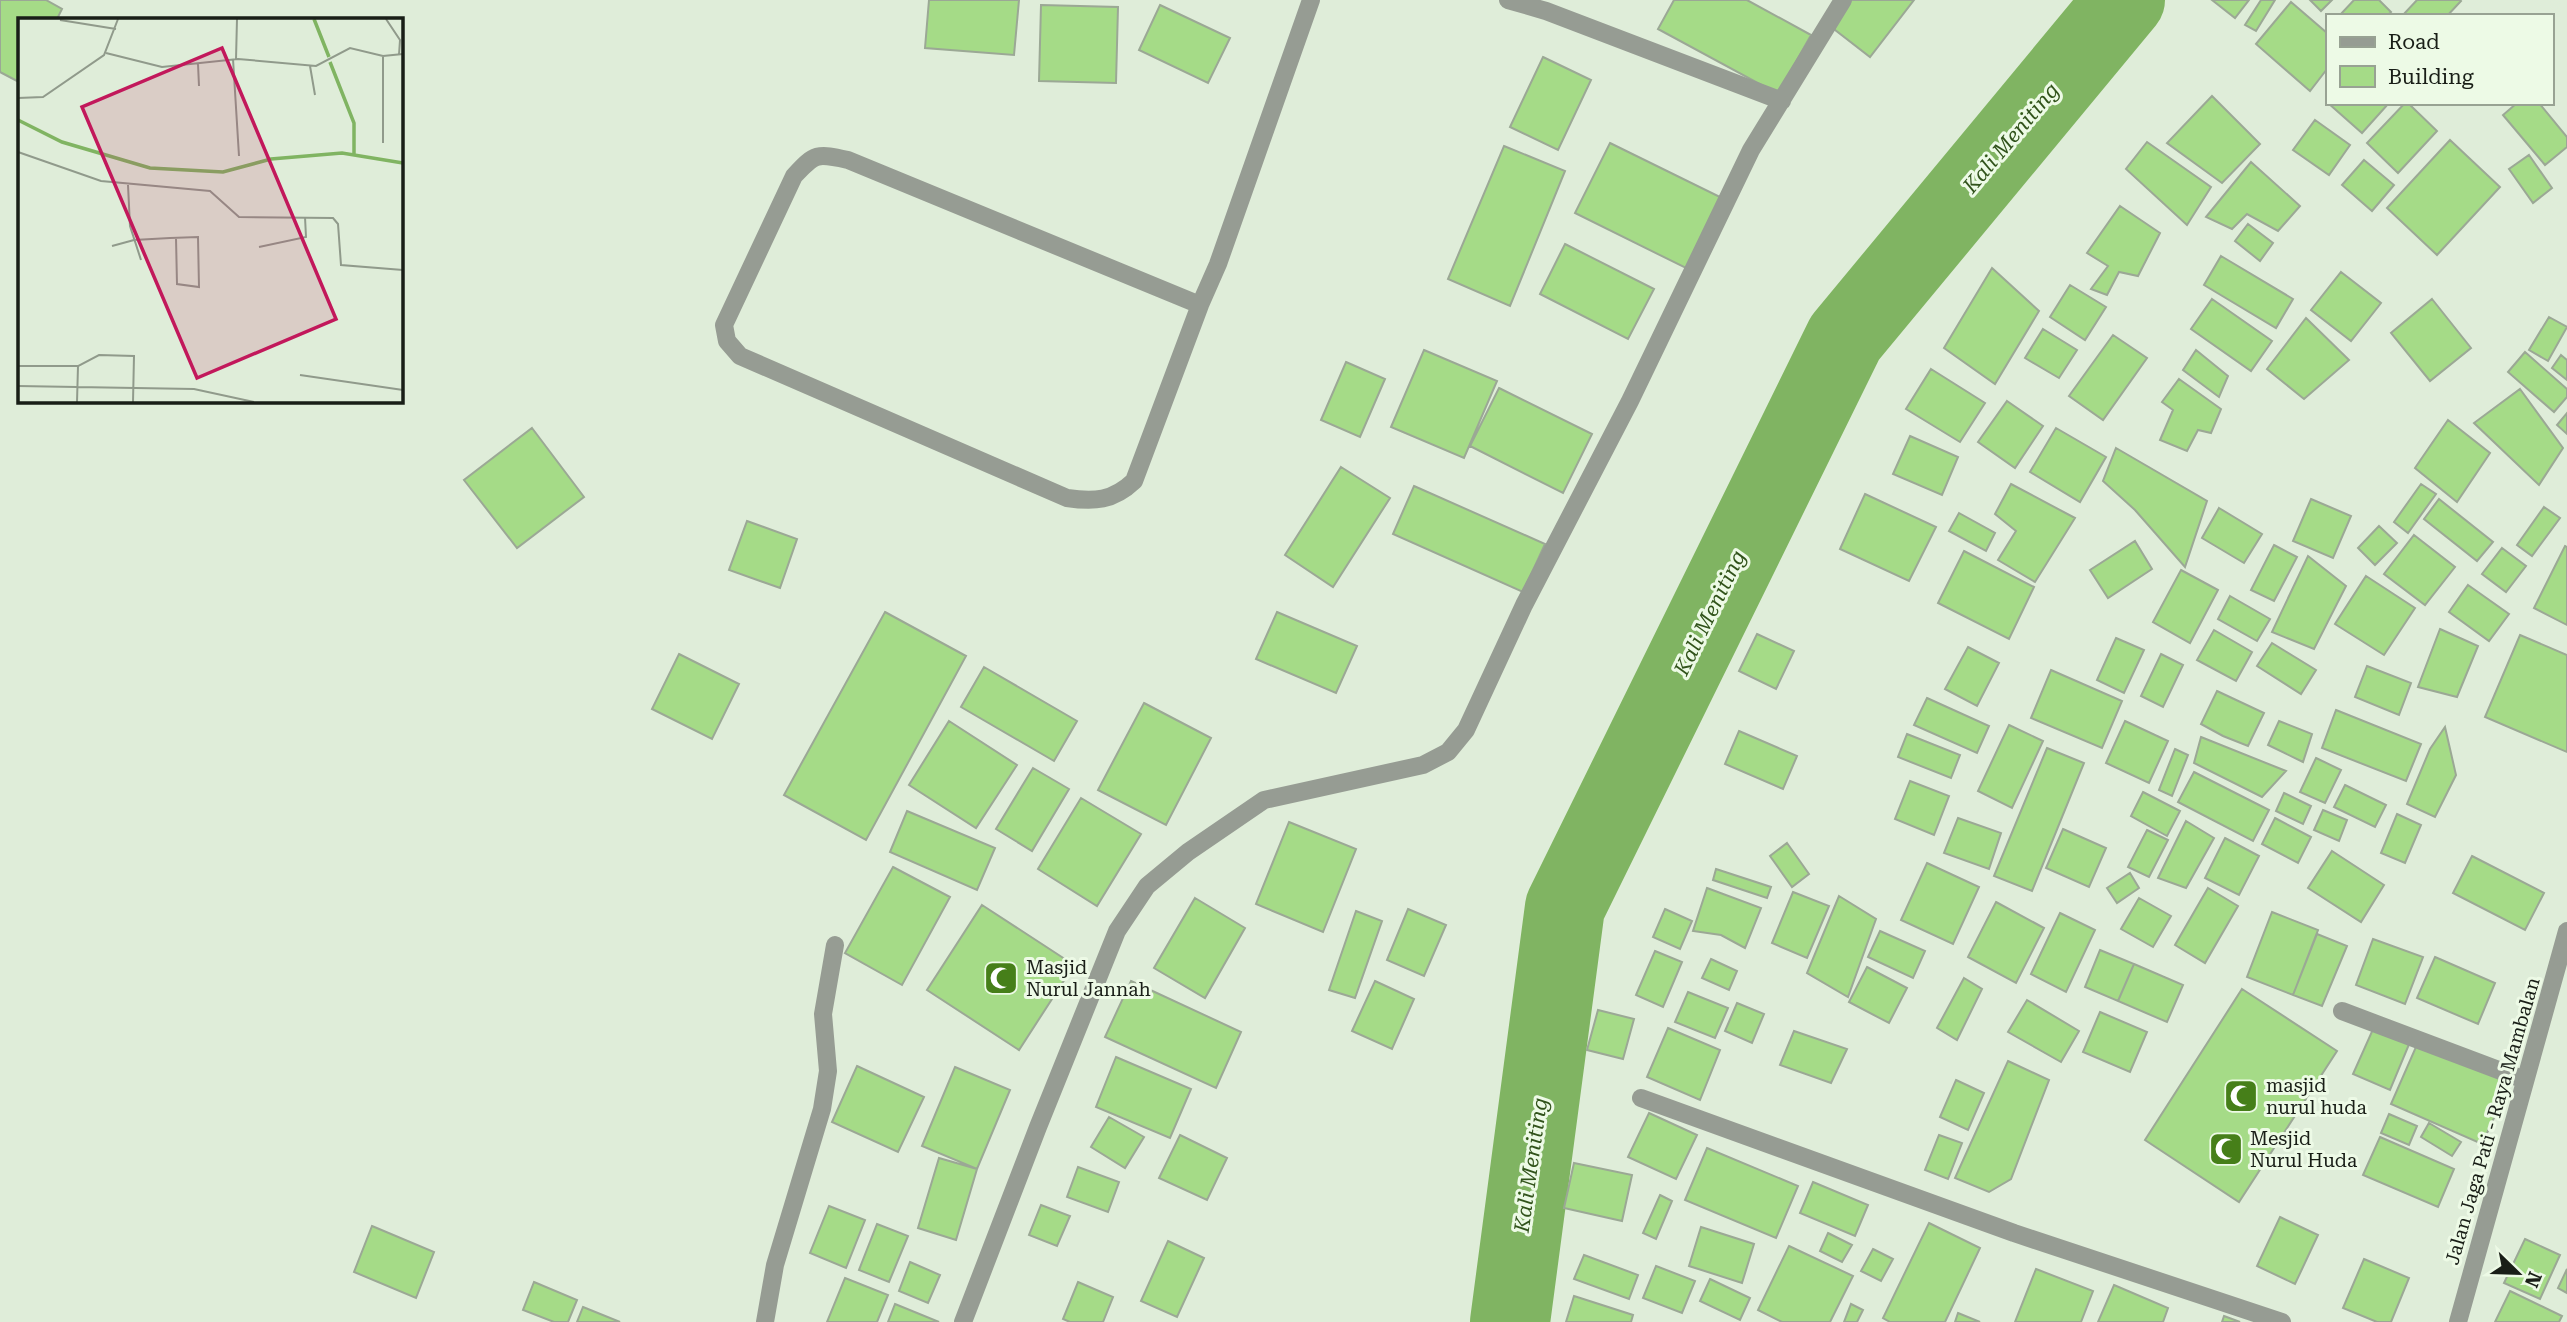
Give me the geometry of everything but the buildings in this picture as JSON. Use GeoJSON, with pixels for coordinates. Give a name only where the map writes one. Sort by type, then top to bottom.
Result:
{"type":"FeatureCollection","features":[{"type":"Feature","properties":{"kind":"street"},"geometry":{"type":"LineString","coordinates":[[1199,305],[848,160],[825,155],[810,158],[794,176],[724,325],[727,341],[740,356],[1067,498],[1093,502],[1125,490],[1135,481],[1199,305],[1218,264],[1311,0]]}},
{"type":"Feature","properties":{"kind":"street"},"geometry":{"type":"LineString","coordinates":[[1508,0],[1546,11],[1782,101]]}},
{"type":"Feature","properties":{"kind":"street"},"geometry":{"type":"LineString","coordinates":[[963,1322],[1117,931],[1147,886],[1188,852],[1264,800],[1396,769],[1410,769],[1436,759],[1457,742],[1524,605],[1630,401],[1751,150],[1843,0]]}},
{"type":"Feature","properties":{"kind":"street","name":"Jalan Jaga Pati - Raya Mambalan"},"geometry":{"type":"LineString","coordinates":[[2458,1322],[2567,931]]}},
{"type":"Feature","properties":{"kind":"street"},"geometry":{"type":"LineString","coordinates":[[765,1322],[775,1265],[822,1109],[828,1071],[822,1014],[835,945]]}},
{"type":"Feature","properties":{"kind":"street"},"geometry":{"type":"LineString","coordinates":[[2342,1011],[2525,1080]]}},
{"type":"Feature","properties":{"kind":"street"},"geometry":{"type":"LineString","coordinates":[[1641,1098],[2014,1233],[2282,1322]]}},
{"type":"Feature","properties":{"kind":"waterway","name":"Kali Meniting"},"geometry":{"type":"LineString","coordinates":[[1510,1322],[1565,907],[1845,338],[2125,0]]}},
{"type":"Feature","properties":{"kind":"place","name":"Masjid Nurul Jannah"},"geometry":{"type":"Point","coordinates":[1001,978]}},
{"type":"Feature","properties":{"kind":"place","name":"masjid nurul huda"},"geometry":{"type":"Point","coordinates":[2241,1096]}},
{"type":"Feature","properties":{"kind":"place","name":"Mesjid Nurul Huda"},"geometry":{"type":"Point","coordinates":[2226,1149]}}]}
